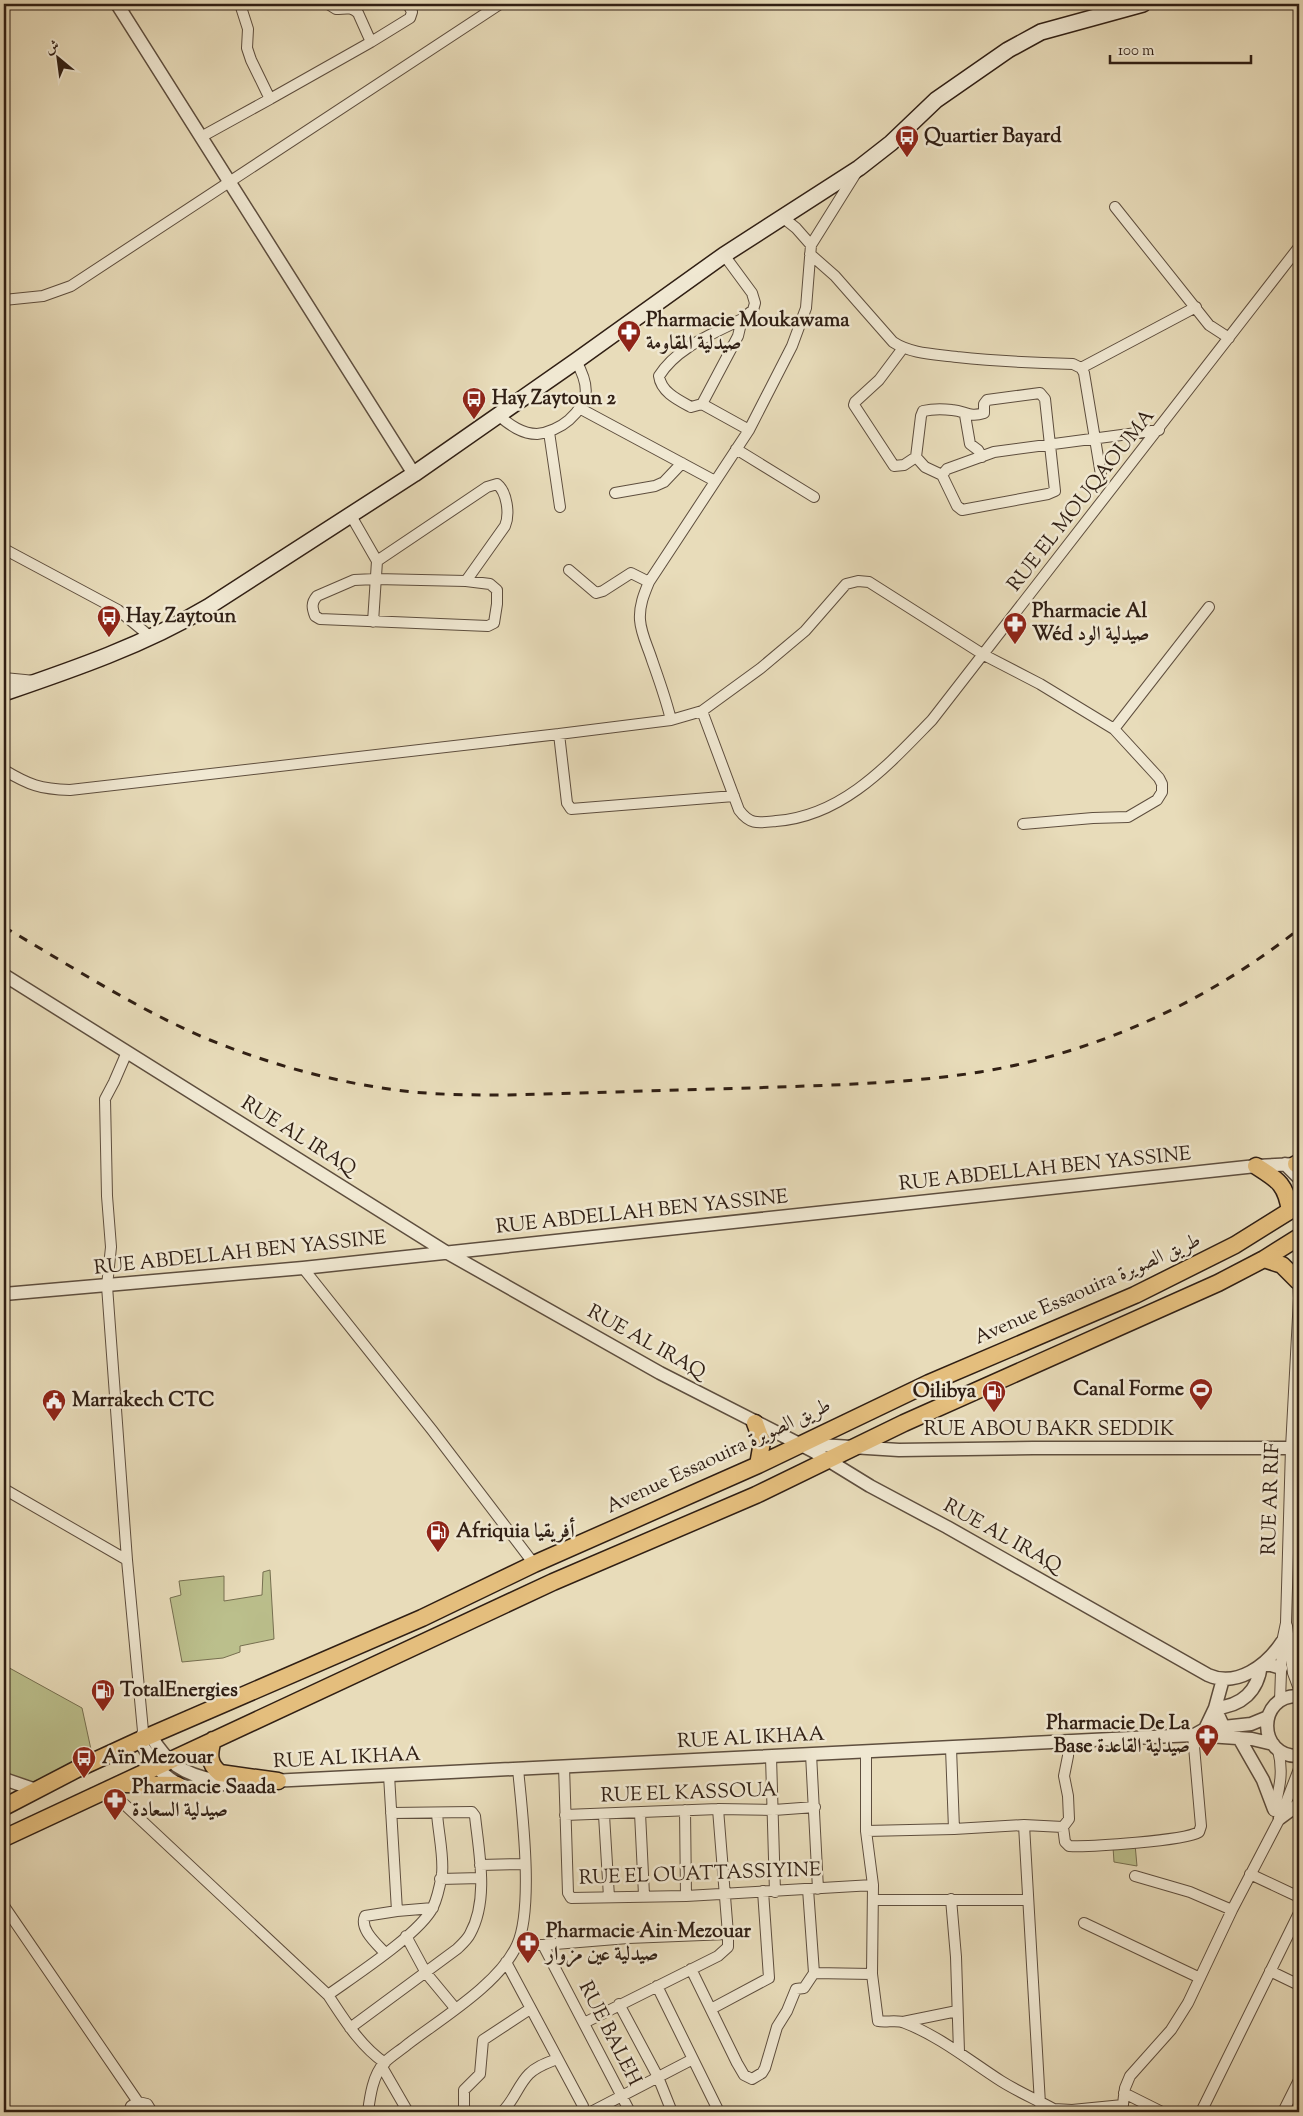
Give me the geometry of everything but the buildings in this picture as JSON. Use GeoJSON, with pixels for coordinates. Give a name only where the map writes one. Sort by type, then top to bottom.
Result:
{"type":"FeatureCollection","features":[{"type":"Feature","properties":{"kind":"main road"},"geometry":{"type":"LineString","coordinates":[[4,693],[74,669],[152,638],[216,602],[414,474],[499,416],[724,255],[859,168],[891,143],[936,100],[1008,50],[1041,32],[1143,4]]}},
{"type":"Feature","properties":{"kind":"main road"},"geometry":{"type":"LineString","coordinates":[[1256,1166],[1282,1184],[1295,1208]]}},
{"type":"Feature","properties":{"kind":"main road","name":"Avenue Essaouira طريق الصويرة"},"geometry":{"type":"LineString","coordinates":[[4,1807],[145,1736],[422,1618],[534,1564],[758,1465],[929,1383],[1135,1295],[1206,1261],[1295,1208]]}},
{"type":"Feature","properties":{"kind":"main road"},"geometry":{"type":"LineString","coordinates":[[4,1838],[553,1582],[756,1495],[852,1448],[1218,1283],[1264,1259],[1299,1237]]}},
{"type":"Feature","properties":{"kind":"main road"},"geometry":{"type":"LineString","coordinates":[[1264,1259],[1282,1265],[1298,1276]]}},
{"type":"Feature","properties":{"kind":"main road"},"geometry":{"type":"LineString","coordinates":[[755,1423],[762,1442],[762,1454],[758,1465]]}},
{"type":"Feature","properties":{"kind":"main road"},"geometry":{"type":"LineString","coordinates":[[212,1740],[211,1762],[214,1769],[220,1773],[278,1781]]}},
{"type":"Feature","properties":{"kind":"main road"},"geometry":{"type":"LineString","coordinates":[[116,1787],[177,1785]]}},
{"type":"Feature","properties":{"kind":"street"},"geometry":{"type":"LineString","coordinates":[[240,4],[248,29],[248,48],[251,60],[270,99]]}},
{"type":"Feature","properties":{"kind":"street"},"geometry":{"type":"LineString","coordinates":[[328,4],[336,9],[350,8],[355,10],[371,42]]}},
{"type":"Feature","properties":{"kind":"street"},"geometry":{"type":"LineString","coordinates":[[201,137],[371,42],[410,18],[412,12],[408,4]]}},
{"type":"Feature","properties":{"kind":"street"},"geometry":{"type":"LineString","coordinates":[[4,300],[43,296],[71,286],[500,4]]}},
{"type":"Feature","properties":{"kind":"street"},"geometry":{"type":"LineString","coordinates":[[122,5],[201,137],[414,474]]}},
{"type":"Feature","properties":{"kind":"street"},"geometry":{"type":"LineString","coordinates":[[671,720],[640,620],[641,604],[649,582],[749,430],[792,346],[806,308],[810,250],[859,168]]}},
{"type":"Feature","properties":{"kind":"street"},"geometry":{"type":"LineString","coordinates":[[1115,207],[1196,307],[1208,325],[1229,338]]}},
{"type":"Feature","properties":{"kind":"street"},"geometry":{"type":"LineString","coordinates":[[782,216],[796,228],[810,250],[893,342],[902,348],[931,354],[995,361],[1073,364],[1081,368],[1084,373],[1100,475]]}},
{"type":"Feature","properties":{"kind":"street","name":"RUE EL MOUQAOUMA"},"geometry":{"type":"LineString","coordinates":[[702,711],[739,810],[746,819],[758,823],[799,819],[823,811],[852,794],[892,762],[932,720],[1299,248]]}},
{"type":"Feature","properties":{"kind":"street"},"geometry":{"type":"LineString","coordinates":[[724,255],[754,298],[753,310],[742,319],[688,348],[672,359],[659,376],[663,387],[674,398],[691,407],[702,404],[749,430]]}},
{"type":"Feature","properties":{"kind":"street"},"geometry":{"type":"LineString","coordinates":[[1081,368],[1196,307]]}},
{"type":"Feature","properties":{"kind":"street"},"geometry":{"type":"LineString","coordinates":[[702,404],[738,336],[742,319]]}},
{"type":"Feature","properties":{"kind":"street"},"geometry":{"type":"LineString","coordinates":[[902,348],[879,380],[855,402],[854,406],[894,466],[904,465],[916,457]]}},
{"type":"Feature","properties":{"kind":"street"},"geometry":{"type":"LineString","coordinates":[[499,416],[512,426],[536,434],[549,432],[564,424],[581,409],[586,394],[585,378],[576,361]]}},
{"type":"Feature","properties":{"kind":"street"},"geometry":{"type":"LineString","coordinates":[[1040,392],[1045,399],[1049,445],[1056,486],[1052,493],[962,510],[957,506],[942,475],[925,467],[916,457],[923,411],[953,410],[969,416],[984,413],[984,404],[987,400],[1040,392]]}},
{"type":"Feature","properties":{"kind":"street"},"geometry":{"type":"LineString","coordinates":[[581,409],[715,481]]}},
{"type":"Feature","properties":{"kind":"street"},"geometry":{"type":"LineString","coordinates":[[965,415],[970,444],[978,450],[982,457]]}},
{"type":"Feature","properties":{"kind":"street"},"geometry":{"type":"LineString","coordinates":[[942,475],[947,469],[994,452],[1159,430]]}},
{"type":"Feature","properties":{"kind":"street"},"geometry":{"type":"LineString","coordinates":[[549,432],[560,507]]}},
{"type":"Feature","properties":{"kind":"street"},"geometry":{"type":"LineString","coordinates":[[736,450],[814,497]]}},
{"type":"Feature","properties":{"kind":"street"},"geometry":{"type":"LineString","coordinates":[[615,493],[655,486],[664,482],[682,463]]}},
{"type":"Feature","properties":{"kind":"street"},"geometry":{"type":"LineString","coordinates":[[377,561],[487,487],[497,484],[504,493],[507,520],[466,581]]}},
{"type":"Feature","properties":{"kind":"street"},"geometry":{"type":"LineString","coordinates":[[350,514],[377,561],[373,622]]}},
{"type":"Feature","properties":{"kind":"street"},"geometry":{"type":"LineString","coordinates":[[4,549],[111,606],[129,617],[152,638]]}},
{"type":"Feature","properties":{"kind":"street"},"geometry":{"type":"LineString","coordinates":[[569,570],[596,593],[603,591],[630,573],[649,582]]}},
{"type":"Feature","properties":{"kind":"street"},"geometry":{"type":"LineString","coordinates":[[376,578],[466,581],[490,584],[497,590],[494,622],[488,626],[320,619],[315,616],[312,608],[313,600],[317,596],[334,587],[354,580],[376,578]]}},
{"type":"Feature","properties":{"kind":"street"},"geometry":{"type":"LineString","coordinates":[[4,770],[31,785],[46,790],[70,790],[671,720],[702,711],[760,668],[805,632],[846,584],[858,581],[869,582],[984,655],[1040,684],[1114,729],[1159,778],[1162,784],[1162,792],[1157,800],[1128,817],[1023,824]]}},
{"type":"Feature","properties":{"kind":"street"},"geometry":{"type":"LineString","coordinates":[[1114,729],[1209,607]]}},
{"type":"Feature","properties":{"kind":"street"},"geometry":{"type":"LineString","coordinates":[[4,678],[38,681]]}},
{"type":"Feature","properties":{"kind":"street"},"geometry":{"type":"LineString","coordinates":[[559,734],[567,802],[571,809],[734,796]]}},
{"type":"Feature","properties":{"kind":"street","name":"RUE AL IRAQ"},"geometry":{"type":"LineString","coordinates":[[4,974],[446,1252],[660,1373],[828,1460],[1208,1675],[1223,1679]]}},
{"type":"Feature","properties":{"kind":"street"},"geometry":{"type":"LineString","coordinates":[[127,1052],[105,1099],[107,1196],[111,1247],[106,1286],[127,1560],[145,1736]]}},
{"type":"Feature","properties":{"kind":"street","name":"RUE ABDELLAH BEN YASSINE"},"geometry":{"type":"LineString","coordinates":[[4,1294],[303,1268],[1256,1166],[1296,1167]]}},
{"type":"Feature","properties":{"kind":"street"},"geometry":{"type":"LineString","coordinates":[[303,1268],[443,1444],[534,1564]]}},
{"type":"Feature","properties":{"kind":"street","name":"RUE AR RIF"},"geometry":{"type":"LineString","coordinates":[[1280,1701],[1295,1448],[1298,1276]]}},
{"type":"Feature","properties":{"kind":"street","name":"RUE ABOU BAKR SEDDIK"},"geometry":{"type":"LineString","coordinates":[[799,1444],[899,1450],[1295,1448]]}},
{"type":"Feature","properties":{"kind":"street"},"geometry":{"type":"LineString","coordinates":[[4,1489],[127,1560]]}},
{"type":"Feature","properties":{"kind":"street"},"geometry":{"type":"LineString","coordinates":[[1286,1622],[1294,1673],[1299,1689]]}},
{"type":"Feature","properties":{"kind":"street"},"geometry":{"type":"LineString","coordinates":[[1205,1729],[1216,1708],[1223,1679],[1243,1675],[1261,1666],[1273,1655],[1282,1642]]}},
{"type":"Feature","properties":{"kind":"street"},"geometry":{"type":"LineString","coordinates":[[1261,1666],[1271,1665],[1281,1668]]}},
{"type":"Feature","properties":{"kind":"street"},"geometry":{"type":"LineString","coordinates":[[1216,1708],[1225,1707],[1244,1700],[1256,1685],[1261,1666]]}},
{"type":"Feature","properties":{"kind":"street"},"geometry":{"type":"LineString","coordinates":[[1277,1813],[1282,1769],[1276,1747],[1267,1732],[1268,1717],[1272,1708],[1280,1701],[1289,1697],[1299,1696]]}},
{"type":"Feature","properties":{"kind":"street"},"geometry":{"type":"LineString","coordinates":[[1216,1708],[1224,1728]]}},
{"type":"Feature","properties":{"kind":"street"},"geometry":{"type":"LineString","coordinates":[[1068,1740],[1068,1756],[1064,1776],[1068,1796],[1069,1819],[1063,1826],[1065,1842],[1071,1846],[1134,1842],[1199,1832],[1201,1826],[1193,1735],[1205,1729],[1250,1724],[1268,1717]]}},
{"type":"Feature","properties":{"kind":"street","name":"RUE AL IKHAA"},"geometry":{"type":"LineString","coordinates":[[177,1785],[187,1787],[230,1783],[1193,1735],[1239,1738],[1276,1747],[1288,1754],[1299,1756]]}},
{"type":"Feature","properties":{"kind":"street","name":"RUE AL IKHAA"},"geometry":{"type":"LineString","coordinates":[[145,1736],[163,1763],[186,1773],[230,1783]]}},
{"type":"Feature","properties":{"kind":"street"},"geometry":{"type":"LineString","coordinates":[[1239,1738],[1263,1780],[1277,1813]]}},
{"type":"Feature","properties":{"kind":"street"},"geometry":{"type":"LineString","coordinates":[[951,1748],[954,1829]]}},
{"type":"Feature","properties":{"kind":"street"},"geometry":{"type":"LineString","coordinates":[[866,1752],[866,1831],[874,1900],[872,1974],[878,2020],[903,2022],[957,2011]]}},
{"type":"Feature","properties":{"kind":"street"},"geometry":{"type":"LineString","coordinates":[[691,1969],[740,2069],[748,2078],[752,2079],[762,2073],[777,2027],[787,2011],[796,1989],[804,1988],[814,1973],[814,1807],[810,1754]]}},
{"type":"Feature","properties":{"kind":"street"},"geometry":{"type":"LineString","coordinates":[[771,1757],[775,1892]]}},
{"type":"Feature","properties":{"kind":"street"},"geometry":{"type":"LineString","coordinates":[[163,1763],[177,1785]]}},
{"type":"Feature","properties":{"kind":"street","name":"RUE EL OUATTASSIYINE"},"geometry":{"type":"LineString","coordinates":[[564,1766],[569,1896],[575,1899],[609,1896],[686,1896],[724,1892],[775,1892],[873,1885]]}},
{"type":"Feature","properties":{"kind":"street"},"geometry":{"type":"LineString","coordinates":[[368,2112],[372,2087],[383,2065],[482,1988],[506,1962],[517,1945],[524,1911],[523,1817],[518,1769]]}},
{"type":"Feature","properties":{"kind":"street"},"geometry":{"type":"LineString","coordinates":[[903,2022],[959,2052],[1001,2081],[1040,2104],[1056,2111],[1122,2108],[1124,2093],[1130,2076],[1171,2030],[1200,1978],[1271,1832],[1277,1813],[1299,1769]]}},
{"type":"Feature","properties":{"kind":"street"},"geometry":{"type":"LineString","coordinates":[[390,1775],[397,1910]]}},
{"type":"Feature","properties":{"kind":"street"},"geometry":{"type":"LineString","coordinates":[[4,1779],[36,1790]]}},
{"type":"Feature","properties":{"kind":"street"},"geometry":{"type":"LineString","coordinates":[[116,1787],[328,1996],[350,2028],[383,2065],[408,2112]]}},
{"type":"Feature","properties":{"kind":"street"},"geometry":{"type":"LineString","coordinates":[[1277,1813],[1299,1804]]}},
{"type":"Feature","properties":{"kind":"street","name":"RUE EL KASSOUA"},"geometry":{"type":"LineString","coordinates":[[565,1814],[604,1815],[685,1810],[774,1810],[814,1807]]}},
{"type":"Feature","properties":{"kind":"street"},"geometry":{"type":"LineString","coordinates":[[584,2022],[718,1956],[725,1950],[729,1943],[718,1809]]}},
{"type":"Feature","properties":{"kind":"street"},"geometry":{"type":"LineString","coordinates":[[685,1810],[686,1896]]}},
{"type":"Feature","properties":{"kind":"street"},"geometry":{"type":"LineString","coordinates":[[350,2028],[457,1949],[469,1935],[480,1900],[480,1865],[474,1814],[469,1811],[392,1813]]}},
{"type":"Feature","properties":{"kind":"street"},"geometry":{"type":"LineString","coordinates":[[328,1996],[406,1936],[425,1919],[433,1908],[442,1872],[437,1813]]}},
{"type":"Feature","properties":{"kind":"street"},"geometry":{"type":"LineString","coordinates":[[640,1813],[644,1896]]}},
{"type":"Feature","properties":{"kind":"street"},"geometry":{"type":"LineString","coordinates":[[604,1815],[609,1896]]}},
{"type":"Feature","properties":{"kind":"street"},"geometry":{"type":"LineString","coordinates":[[866,1831],[1024,1825],[1063,1826]]}},
{"type":"Feature","properties":{"kind":"street"},"geometry":{"type":"LineString","coordinates":[[1024,1825],[1040,2104]]}},
{"type":"Feature","properties":{"kind":"street"},"geometry":{"type":"LineString","coordinates":[[480,1865],[524,1864]]}},
{"type":"Feature","properties":{"kind":"street"},"geometry":{"type":"LineString","coordinates":[[1250,1874],[1299,1897]]}},
{"type":"Feature","properties":{"kind":"street"},"geometry":{"type":"LineString","coordinates":[[1135,1876],[1190,1892],[1232,1910]]}},
{"type":"Feature","properties":{"kind":"street"},"geometry":{"type":"LineString","coordinates":[[440,1880],[480,1878]]}},
{"type":"Feature","properties":{"kind":"street"},"geometry":{"type":"LineString","coordinates":[[711,2009],[769,1978],[763,1891]]}},
{"type":"Feature","properties":{"kind":"street"},"geometry":{"type":"LineString","coordinates":[[951,1899],[956,1957],[959,2052]]}},
{"type":"Feature","properties":{"kind":"street"},"geometry":{"type":"LineString","coordinates":[[874,1900],[1028,1900]]}},
{"type":"Feature","properties":{"kind":"street"},"geometry":{"type":"LineString","coordinates":[[4,1906],[138,2102]]}},
{"type":"Feature","properties":{"kind":"street"},"geometry":{"type":"LineString","coordinates":[[385,1953],[366,1930],[363,1918],[366,1915],[397,1910],[433,1908]]}},
{"type":"Feature","properties":{"kind":"street"},"geometry":{"type":"LineString","coordinates":[[1201,2112],[1299,1913]]}},
{"type":"Feature","properties":{"kind":"street"},"geometry":{"type":"LineString","coordinates":[[1084,1922],[1200,1978]]}},
{"type":"Feature","properties":{"kind":"street"},"geometry":{"type":"LineString","coordinates":[[517,1945],[728,1934]]}},
{"type":"Feature","properties":{"kind":"street"},"geometry":{"type":"LineString","coordinates":[[406,1936],[426,1973],[455,2008]]}},
{"type":"Feature","properties":{"kind":"street","name":"RUE BALEH"},"geometry":{"type":"LineString","coordinates":[[543,1945],[630,2112]]}},
{"type":"Feature","properties":{"kind":"street"},"geometry":{"type":"LineString","coordinates":[[506,1962],[586,2110]]}},
{"type":"Feature","properties":{"kind":"street"},"geometry":{"type":"LineString","coordinates":[[1270,1971],[1299,1986]]}},
{"type":"Feature","properties":{"kind":"street"},"geometry":{"type":"LineString","coordinates":[[814,1973],[872,1974]]}},
{"type":"Feature","properties":{"kind":"street"},"geometry":{"type":"LineString","coordinates":[[657,1986],[719,2112]]}},
{"type":"Feature","properties":{"kind":"street"},"geometry":{"type":"LineString","coordinates":[[619,2004],[658,2077],[672,2112]]}},
{"type":"Feature","properties":{"kind":"street"},"geometry":{"type":"LineString","coordinates":[[464,2112],[464,2090],[480,2074],[483,2040],[530,2009]]}},
{"type":"Feature","properties":{"kind":"street"},"geometry":{"type":"LineString","coordinates":[[502,2112],[510,2104],[530,2073],[542,2065],[557,2059]]}},
{"type":"Feature","properties":{"kind":"street"},"geometry":{"type":"LineString","coordinates":[[573,2112],[586,2110],[622,2097],[693,2059]]}},
{"type":"Feature","properties":{"kind":"street"},"geometry":{"type":"LineString","coordinates":[[1283,2112],[1299,2080]]}},
{"type":"Feature","properties":{"kind":"street"},"geometry":{"type":"LineString","coordinates":[[1124,2093],[1162,2112]]}},
{"type":"Feature","properties":{"kind":"street"},"geometry":{"type":"LineString","coordinates":[[129,2112],[131,2106],[138,2102],[147,2104],[152,2112]]}},
{"type":"Feature","properties":{"kind":"green space"},"geometry":{"type":"Polygon","coordinates":[[[270,1570],[274,1639],[240,1646],[240,1652],[223,1658],[182,1662],[170,1598],[181,1595],[179,1581],[224,1576],[224,1601],[262,1595],[263,1572],[270,1570]]]}},
{"type":"Feature","properties":{"kind":"green space"},"geometry":{"type":"Polygon","coordinates":[[[4,1665],[82,1708],[92,1754],[33,1782],[19,1780],[4,1770],[4,1665]]]}},
{"type":"Feature","properties":{"kind":"green space"},"geometry":{"type":"Polygon","coordinates":[[[1135,1844],[1137,1866],[1114,1862],[1113,1847],[1135,1844]]]}},
{"type":"Feature","properties":{"kind":"railway"},"geometry":{"type":"LineString","coordinates":[[4,927],[105,987],[157,1015],[210,1040],[257,1057],[305,1072],[379,1088],[429,1093],[493,1095],[866,1083],[980,1072],[1066,1052],[1108,1038],[1148,1021],[1227,979],[1299,929]]}},
{"type":"Feature","properties":{"kind":"place","name":"Quartier Bayard"},"geometry":{"type":"Point","coordinates":[907,158]}},
{"type":"Feature","properties":{"kind":"place","name":"Pharmacie Moukawama صيدلية المقاومة"},"geometry":{"type":"Point","coordinates":[629,353]}},
{"type":"Feature","properties":{"kind":"place","name":"Hay Zaytoun 2"},"geometry":{"type":"Point","coordinates":[474,420]}},
{"type":"Feature","properties":{"kind":"place","name":"Hay Zaytoun"},"geometry":{"type":"Point","coordinates":[109,638]}},
{"type":"Feature","properties":{"kind":"place","name":"Pharmacie Al Wéd صيدلية الود"},"geometry":{"type":"Point","coordinates":[1015,645]}},
{"type":"Feature","properties":{"kind":"place","name":"Canal Forme"},"geometry":{"type":"Point","coordinates":[1201,1411]}},
{"type":"Feature","properties":{"kind":"place","name":"Oilibya"},"geometry":{"type":"Point","coordinates":[994,1413]}},
{"type":"Feature","properties":{"kind":"place","name":"Marrakech CTC"},"geometry":{"type":"Point","coordinates":[54,1422]}},
{"type":"Feature","properties":{"kind":"place","name":"Afriquia أفريقيا"},"geometry":{"type":"Point","coordinates":[438,1553]}},
{"type":"Feature","properties":{"kind":"place","name":"TotalEnergies"},"geometry":{"type":"Point","coordinates":[103,1712]}},
{"type":"Feature","properties":{"kind":"place","name":"Pharmacie De La Base صيدلية القاعدة"},"geometry":{"type":"Point","coordinates":[1207,1757]}},
{"type":"Feature","properties":{"kind":"place","name":"Aïn Mezouar"},"geometry":{"type":"Point","coordinates":[84,1779]}},
{"type":"Feature","properties":{"kind":"place","name":"Pharmacie Saada صيدلية السعادة"},"geometry":{"type":"Point","coordinates":[115,1821]}},
{"type":"Feature","properties":{"kind":"place","name":"Pharmacie Ain Mezouar صيدلية عين مزوار"},"geometry":{"type":"Point","coordinates":[528,1964]}}]}
